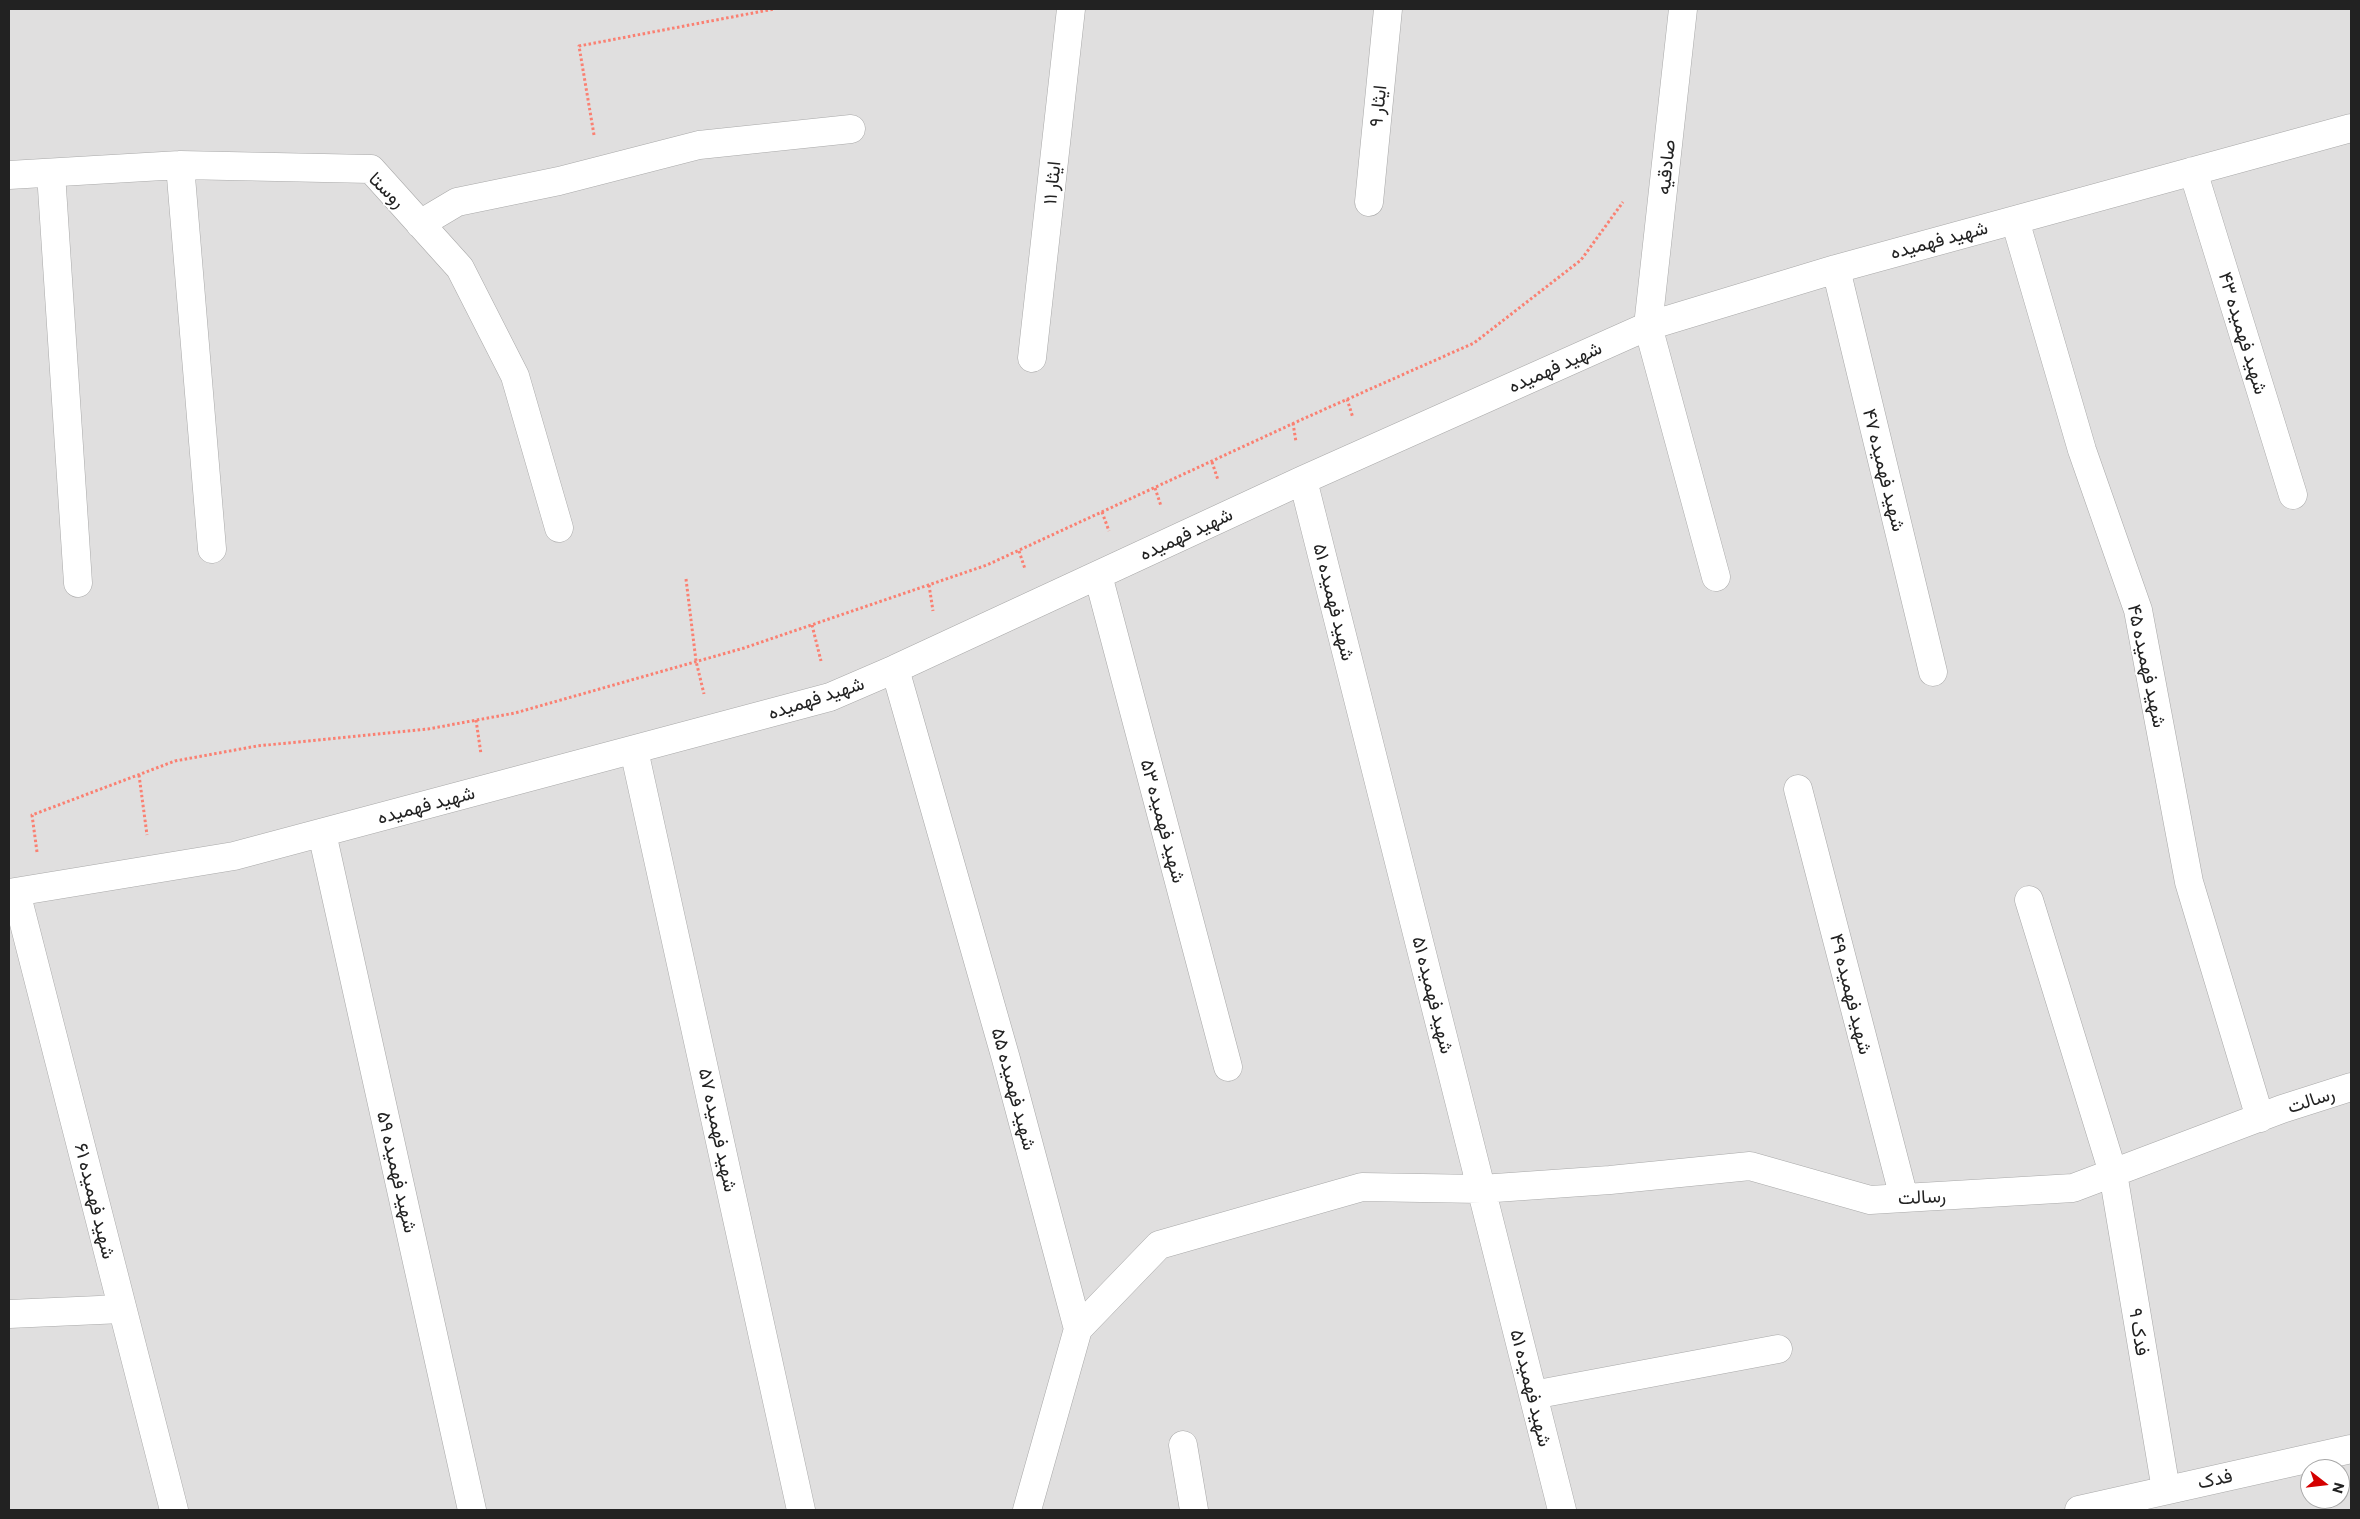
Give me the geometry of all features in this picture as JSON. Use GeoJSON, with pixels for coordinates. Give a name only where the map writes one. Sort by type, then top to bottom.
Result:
{"type":"FeatureCollection","features":[{"type":"Feature","properties":{"kind":"street","name":"ایثار ۱۱"},"geometry":{"type":"LineString","coordinates":[[1032,358],[1072,9]]}},
{"type":"Feature","properties":{"kind":"street","name":"ایثار ۹"},"geometry":{"type":"LineString","coordinates":[[1369,202],[1388,9]]}},
{"type":"Feature","properties":{"kind":"street","name":"صادقیه"},"geometry":{"type":"LineString","coordinates":[[1648,326],[1683,9]]}},
{"type":"Feature","properties":{"kind":"street","name":"شهید فهمیده"},"geometry":{"type":"LineString","coordinates":[[22,891],[234,856],[830,697],[895,669],[1303,480],[1648,326],[1836,269],[2351,128]]}},
{"type":"Feature","properties":{"kind":"street"},"geometry":{"type":"LineString","coordinates":[[420,224],[457,202],[600,170],[699,145],[851,129]]}},
{"type":"Feature","properties":{"kind":"street"},"geometry":{"type":"LineString","coordinates":[[180,165],[212,549]]}},
{"type":"Feature","properties":{"kind":"street","name":"روستا"},"geometry":{"type":"LineString","coordinates":[[9,174],[180,165],[372,169],[460,268],[515,376],[559,528]]}},
{"type":"Feature","properties":{"kind":"street","name":"شهید فهمیده ۴۳"},"geometry":{"type":"LineString","coordinates":[[2193,171],[2293,495]]}},
{"type":"Feature","properties":{"kind":"street"},"geometry":{"type":"LineString","coordinates":[[50,172],[78,583]]}},
{"type":"Feature","properties":{"kind":"street","name":"شهید فهمیده ۴۵"},"geometry":{"type":"LineString","coordinates":[[2015,220],[2082,450],[2138,610],[2189,882],[2260,1118]]}},
{"type":"Feature","properties":{"kind":"street","name":"شهید فهمیده ۴۷"},"geometry":{"type":"LineString","coordinates":[[1836,269],[1933,672]]}},
{"type":"Feature","properties":{"kind":"street"},"geometry":{"type":"LineString","coordinates":[[1648,326],[1716,577]]}},
{"type":"Feature","properties":{"kind":"street","name":"شهید فهمیده ۵۱"},"geometry":{"type":"LineString","coordinates":[[1303,480],[1562,1510]]}},
{"type":"Feature","properties":{"kind":"street","name":"شهید فهمیده ۵۳"},"geometry":{"type":"LineString","coordinates":[[1098,575],[1228,1067]]}},
{"type":"Feature","properties":{"kind":"street","name":"شهید فهمیده ۵۵"},"geometry":{"type":"LineString","coordinates":[[895,669],[1003,1049],[1078,1329]]}},
{"type":"Feature","properties":{"kind":"street","name":"شهید فهمیده ۵۷"},"geometry":{"type":"LineString","coordinates":[[634,750],[801,1510]]}},
{"type":"Feature","properties":{"kind":"street","name":"شهید فهمیده ۴۹"},"geometry":{"type":"LineString","coordinates":[[1798,789],[1904,1198]]}},
{"type":"Feature","properties":{"kind":"street","name":"شهید فهمیده ۵۹"},"geometry":{"type":"LineString","coordinates":[[322,833],[472,1510]]}},
{"type":"Feature","properties":{"kind":"street","name":"شهید فهمیده ۶۱"},"geometry":{"type":"LineString","coordinates":[[22,891],[122,1309],[174,1510]]}},
{"type":"Feature","properties":{"kind":"street","name":"فدک ۹"},"geometry":{"type":"LineString","coordinates":[[2029,900],[2113,1173],[2166,1490]]}},
{"type":"Feature","properties":{"kind":"street","name":"رسالت"},"geometry":{"type":"LineString","coordinates":[[1078,1329],[1159,1246],[1362,1187],[1481,1189],[1610,1180],[1750,1166],[1870,1200],[2073,1188],[2260,1118],[2351,1087]]}},
{"type":"Feature","properties":{"kind":"street"},"geometry":{"type":"LineString","coordinates":[[9,1314],[122,1309]]}},
{"type":"Feature","properties":{"kind":"street"},"geometry":{"type":"LineString","coordinates":[[1027,1510],[1078,1329]]}},
{"type":"Feature","properties":{"kind":"street"},"geometry":{"type":"LineString","coordinates":[[1533,1395],[1778,1350]]}},
{"type":"Feature","properties":{"kind":"street"},"geometry":{"type":"LineString","coordinates":[[1183,1445],[1194,1510]]}},
{"type":"Feature","properties":{"kind":"street","name":"فدک"},"geometry":{"type":"LineString","coordinates":[[2086,1509],[2351,1449]]}},
{"type":"Feature","properties":{"kind":"path"},"geometry":{"type":"LineString","coordinates":[[600,170],[579,46],[774,9]]}},
{"type":"Feature","properties":{"kind":"path"},"geometry":{"type":"LineString","coordinates":[[22,891],[32,815],[175,761],[257,746],[428,728],[515,713],[744,648],[987,565],[1305,418],[1474,343],[1581,260],[1628,196]]}},
{"type":"Feature","properties":{"kind":"path"},"geometry":{"type":"LineString","coordinates":[[686,579],[696,662],[712,729]]}},
{"type":"Feature","properties":{"kind":"path"},"geometry":{"type":"LineString","coordinates":[[139,775],[151,870]]}},
{"type":"Feature","properties":{"kind":"shaded area"},"geometry":{"type":"Polygon","coordinates":[[[9,9],[2351,9],[2351,1510],[9,1510],[9,9]]]}}]}
